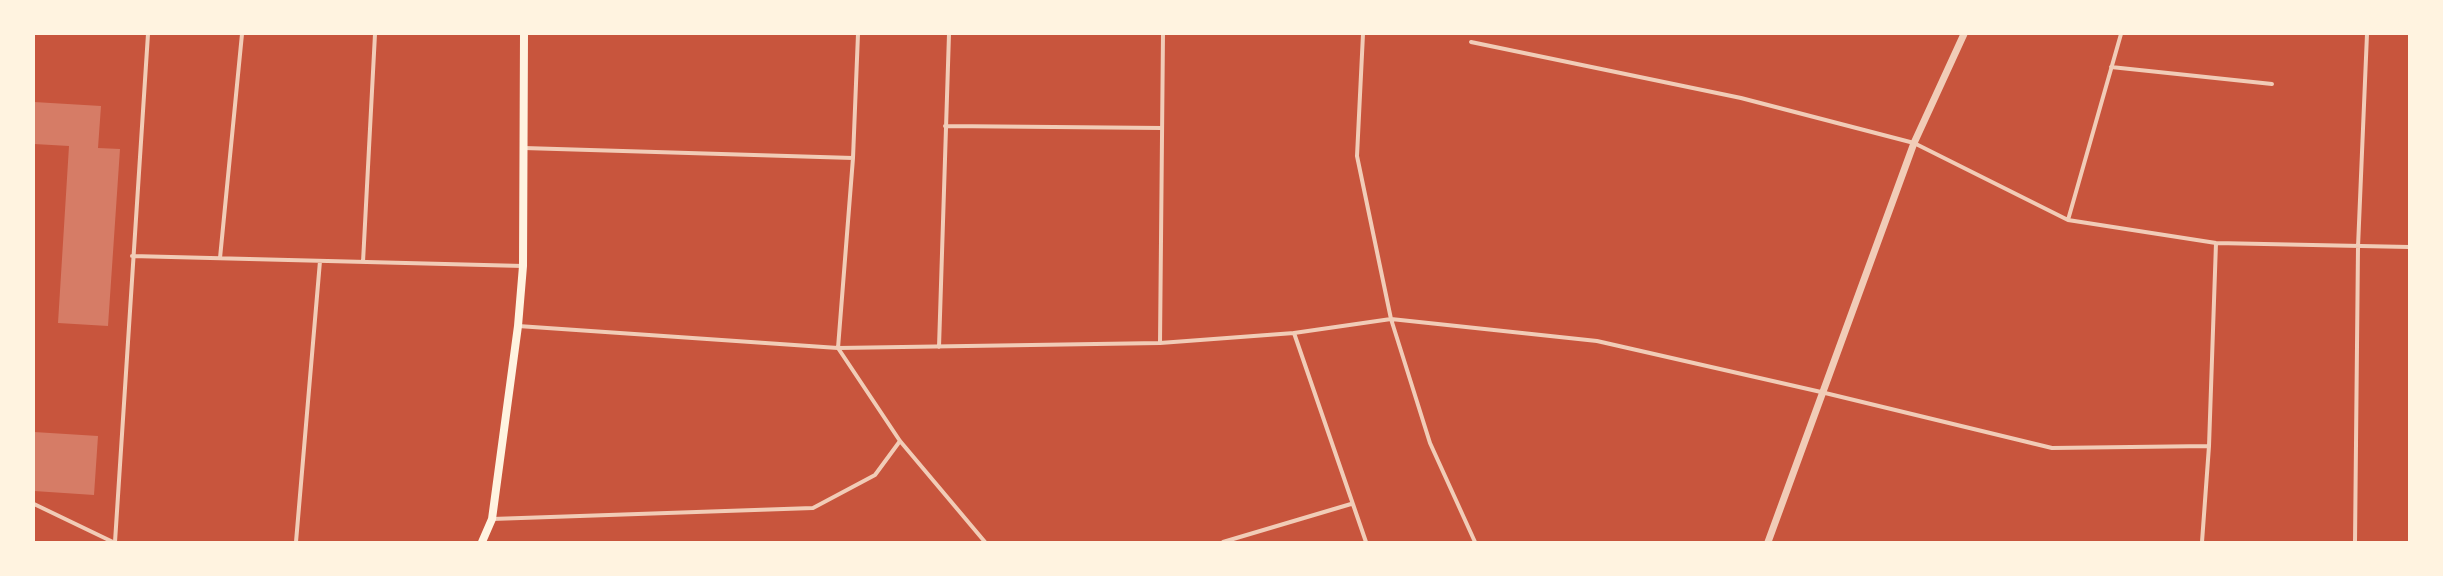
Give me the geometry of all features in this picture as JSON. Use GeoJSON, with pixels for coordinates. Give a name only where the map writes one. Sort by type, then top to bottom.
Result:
{"type":"FeatureCollection","features":[{"type":"Feature","properties":{"kind":"main road"},"geometry":{"type":"LineString","coordinates":[[482,542],[492,519],[518,326],[523,266],[524,34]]}},
{"type":"Feature","properties":{"kind":"street"},"geometry":{"type":"LineString","coordinates":[[34,504],[114,542],[148,34]]}},
{"type":"Feature","properties":{"kind":"street"},"geometry":{"type":"LineString","coordinates":[[220,258],[242,34]]}},
{"type":"Feature","properties":{"kind":"street"},"geometry":{"type":"LineString","coordinates":[[363,262],[375,34]]}},
{"type":"Feature","properties":{"kind":"street"},"geometry":{"type":"LineString","coordinates":[[858,34],[853,158],[838,348],[900,441],[985,542]]}},
{"type":"Feature","properties":{"kind":"street"},"geometry":{"type":"LineString","coordinates":[[939,347],[948,34]]}},
{"type":"Feature","properties":{"kind":"street"},"geometry":{"type":"LineString","coordinates":[[1160,343],[1163,34]]}},
{"type":"Feature","properties":{"kind":"street"},"geometry":{"type":"LineString","coordinates":[[1363,34],[1357,156],[1391,319],[1430,443],[1475,542]]}},
{"type":"Feature","properties":{"kind":"street"},"geometry":{"type":"LineString","coordinates":[[1768,542],[1821,392],[1914,143],[1964,34]]}},
{"type":"Feature","properties":{"kind":"street"},"geometry":{"type":"LineString","coordinates":[[2068,220],[2121,34]]}},
{"type":"Feature","properties":{"kind":"street"},"geometry":{"type":"LineString","coordinates":[[2355,542],[2358,247],[2367,34]]}},
{"type":"Feature","properties":{"kind":"street"},"geometry":{"type":"LineString","coordinates":[[1471,42],[1740,98],[1914,143],[2068,220],[2216,243],[2409,247]]}},
{"type":"Feature","properties":{"kind":"street"},"geometry":{"type":"LineString","coordinates":[[2111,67],[2272,84]]}},
{"type":"Feature","properties":{"kind":"street"},"geometry":{"type":"LineString","coordinates":[[945,126],[1162,128]]}},
{"type":"Feature","properties":{"kind":"street"},"geometry":{"type":"LineString","coordinates":[[523,148],[853,158]]}},
{"type":"Feature","properties":{"kind":"street"},"geometry":{"type":"LineString","coordinates":[[2202,542],[2208,446],[2216,243]]}},
{"type":"Feature","properties":{"kind":"street"},"geometry":{"type":"LineString","coordinates":[[132,256],[523,266]]}},
{"type":"Feature","properties":{"kind":"street"},"geometry":{"type":"LineString","coordinates":[[296,542],[320,261]]}},
{"type":"Feature","properties":{"kind":"street"},"geometry":{"type":"LineString","coordinates":[[518,326],[838,348],[1160,343],[1294,333],[1391,319],[1597,341],[1821,392],[2052,448],[2208,446]]}},
{"type":"Feature","properties":{"kind":"street"},"geometry":{"type":"LineString","coordinates":[[1294,333],[1351,504],[1366,542]]}},
{"type":"Feature","properties":{"kind":"street"},"geometry":{"type":"LineString","coordinates":[[492,519],[813,508],[876,475],[900,441]]}},
{"type":"Feature","properties":{"kind":"street"},"geometry":{"type":"LineString","coordinates":[[1223,542],[1351,504]]}},
{"type":"Feature","properties":{"kind":"building"},"geometry":{"type":"Polygon","coordinates":[[[34,102],[101,106],[98,148],[120,149],[108,326],[58,323],[69,146],[34,144],[34,102]]]}},
{"type":"Feature","properties":{"kind":"building"},"geometry":{"type":"Polygon","coordinates":[[[34,432],[98,436],[94,495],[34,491],[34,432]]]}}]}
